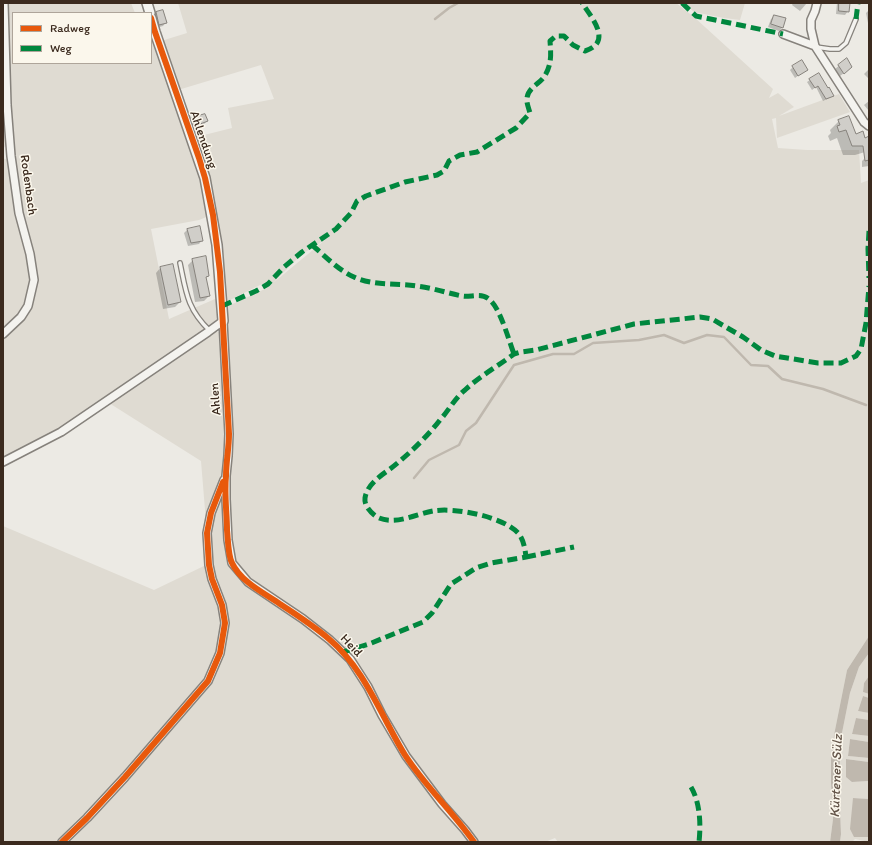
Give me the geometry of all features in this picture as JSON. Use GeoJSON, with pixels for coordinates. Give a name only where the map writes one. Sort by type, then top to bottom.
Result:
{"type":"FeatureCollection","features":[{"type":"Feature","properties":{"kind":"street","name":"Rodenbach"},"geometry":{"type":"LineString","coordinates":[[3,334],[21,317],[28,306],[34,280],[30,254],[19,213],[11,156],[7,105],[4,3]]}},
{"type":"Feature","properties":{"kind":"street"},"geometry":{"type":"LineString","coordinates":[[817,3],[816,11],[811,20],[811,29],[815,46],[864,122],[869,126]]}},
{"type":"Feature","properties":{"kind":"street","name":"Ahlendung"},"geometry":{"type":"LineString","coordinates":[[152,21],[205,178],[217,245],[223,321]]}},
{"type":"Feature","properties":{"kind":"street"},"geometry":{"type":"LineString","coordinates":[[782,34],[815,46]]}},
{"type":"Feature","properties":{"kind":"street"},"geometry":{"type":"LineString","coordinates":[[3,462],[61,432],[223,321]]}},
{"type":"Feature","properties":{"kind":"street","name":"Ahlen"},"geometry":{"type":"LineString","coordinates":[[223,321],[229,440],[226,476]]}},
{"type":"Feature","properties":{"kind":"street"},"geometry":{"type":"LineString","coordinates":[[62,842],[126,777],[208,681],[220,653],[224,623],[222,605],[212,579],[209,566],[207,533],[211,513],[226,476]]}},
{"type":"Feature","properties":{"kind":"street","name":"Heid"},"geometry":{"type":"LineString","coordinates":[[226,476],[228,540],[232,563],[248,582],[319,631],[350,659],[368,687],[382,715],[406,756],[438,799],[466,830],[474,842]]}},
{"type":"Feature","properties":{"kind":"lane"},"geometry":{"type":"LineString","coordinates":[[815,46],[839,49],[846,43],[856,19]]}},
{"type":"Feature","properties":{"kind":"lane"},"geometry":{"type":"LineString","coordinates":[[180,263],[185,290],[190,306],[198,319],[210,331]]}},
{"type":"Feature","properties":{"kind":"shaded area"},"geometry":{"type":"Polygon","coordinates":[[[8,3],[131,3],[135,12],[12,12],[12,64],[152,64],[152,33],[200,178],[209,216],[199,220],[151,229],[169,319],[215,299],[219,300],[219,314],[207,330],[131,380],[60,430],[3,459],[3,336],[15,327],[36,287],[20,209],[15,162],[8,54],[8,3]]]}},
{"type":"Feature","properties":{"kind":"shaded area"},"geometry":{"type":"Polygon","coordinates":[[[178,3],[676,3],[694,17],[773,89],[769,98],[778,93],[794,107],[779,116],[839,94],[850,112],[777,138],[776,118],[772,119],[778,148],[807,150],[859,150],[861,183],[869,180],[869,636],[847,670],[834,735],[831,757],[833,819],[830,842],[558,842],[555,838],[545,842],[478,842],[413,760],[393,730],[348,653],[335,640],[250,581],[234,562],[230,540],[228,505],[226,307],[267,288],[262,284],[226,302],[222,259],[196,137],[232,128],[228,108],[274,99],[261,65],[178,90],[161,41],[187,33],[178,3]],[[325,240],[302,254],[273,283],[325,240]]]}},
{"type":"Feature","properties":{"kind":"shaded area"},"geometry":{"type":"Polygon","coordinates":[[[684,3],[745,3],[740,20],[694,12],[684,3]]]}},
{"type":"Feature","properties":{"kind":"shaded area"},"geometry":{"type":"Polygon","coordinates":[[[3,48],[6,145],[3,149],[3,48]]]}},
{"type":"Feature","properties":{"kind":"shaded area"},"geometry":{"type":"Polygon","coordinates":[[[3,158],[9,163],[30,267],[31,287],[22,311],[3,331],[3,158]]]}},
{"type":"Feature","properties":{"kind":"shaded area"},"geometry":{"type":"Polygon","coordinates":[[[215,332],[219,332],[220,336],[225,433],[223,471],[206,522],[201,461],[109,403],[215,332]]]}},
{"type":"Feature","properties":{"kind":"shaded area"},"geometry":{"type":"Polygon","coordinates":[[[220,500],[223,501],[230,564],[237,575],[246,584],[300,621],[339,651],[365,688],[399,751],[439,805],[470,842],[66,842],[108,802],[210,686],[223,654],[227,623],[212,567],[209,546],[211,523],[220,500]]]}},
{"type":"Feature","properties":{"kind":"shaded area"},"geometry":{"type":"Polygon","coordinates":[[[3,526],[154,590],[206,565],[223,622],[219,653],[207,682],[88,814],[58,842],[3,842],[3,526]]]}},
{"type":"Feature","properties":{"kind":"shaded area"},"geometry":{"type":"Polygon","coordinates":[[[869,653],[869,676],[864,683],[863,692],[869,694],[869,698],[863,696],[858,711],[869,713],[869,720],[856,718],[852,734],[869,736],[869,742],[850,739],[848,756],[869,758],[869,762],[846,759],[852,782],[869,781],[869,799],[853,798],[854,837],[869,837],[869,842],[855,839],[852,842],[840,842],[839,783],[841,738],[850,693],[859,667],[869,653]]]}},
{"type":"Feature","properties":{"kind":"water","name":"Kürtener Sülz"},"geometry":{"type":"Polygon","coordinates":[[[869,636],[869,653],[859,667],[850,693],[841,738],[839,783],[840,842],[830,842],[833,819],[831,757],[834,735],[847,670],[869,636]]]}},
{"type":"Feature","properties":{"kind":"water"},"geometry":{"type":"Polygon","coordinates":[[[869,676],[869,694],[863,692],[864,683],[869,676]]]}},
{"type":"Feature","properties":{"kind":"water"},"geometry":{"type":"Polygon","coordinates":[[[863,696],[869,698],[869,713],[858,711],[863,696]]]}},
{"type":"Feature","properties":{"kind":"water"},"geometry":{"type":"Polygon","coordinates":[[[856,718],[869,720],[869,736],[852,734],[856,718]]]}},
{"type":"Feature","properties":{"kind":"water"},"geometry":{"type":"Polygon","coordinates":[[[850,739],[869,742],[869,758],[848,756],[850,739]]]}},
{"type":"Feature","properties":{"kind":"water"},"geometry":{"type":"Polygon","coordinates":[[[846,759],[869,762],[869,781],[852,782],[846,777],[846,759]]]}},
{"type":"Feature","properties":{"kind":"water"},"geometry":{"type":"Polygon","coordinates":[[[853,798],[869,799],[869,837],[854,837],[850,829],[853,798]]]}},
{"type":"Feature","properties":{"kind":"building"},"geometry":{"type":"Polygon","coordinates":[[[839,3],[850,3],[849,12],[839,11],[839,3]]]}},
{"type":"Feature","properties":{"kind":"building"},"geometry":{"type":"Polygon","coordinates":[[[163,10],[167,23],[159,25],[156,12],[163,10]]]}},
{"type":"Feature","properties":{"kind":"building"},"geometry":{"type":"Polygon","coordinates":[[[774,15],[786,18],[783,28],[771,24],[774,15]]]}},
{"type":"Feature","properties":{"kind":"building"},"geometry":{"type":"Polygon","coordinates":[[[847,58],[852,67],[844,74],[838,65],[847,58]]]}},
{"type":"Feature","properties":{"kind":"building"},"geometry":{"type":"Polygon","coordinates":[[[802,60],[808,70],[798,76],[792,66],[802,60]]]}},
{"type":"Feature","properties":{"kind":"building"},"geometry":{"type":"Polygon","coordinates":[[[819,73],[834,96],[826,99],[818,86],[815,88],[809,79],[819,73]]]}},
{"type":"Feature","properties":{"kind":"building"},"geometry":{"type":"Polygon","coordinates":[[[205,114],[208,121],[195,126],[192,118],[205,114]]]}},
{"type":"Feature","properties":{"kind":"building"},"geometry":{"type":"Polygon","coordinates":[[[849,116],[856,134],[863,131],[865,138],[869,136],[869,160],[865,161],[863,146],[852,146],[846,130],[839,132],[837,126],[840,125],[838,120],[849,116]]]}},
{"type":"Feature","properties":{"kind":"building"},"geometry":{"type":"Polygon","coordinates":[[[200,226],[203,241],[191,243],[187,229],[200,226]]]}},
{"type":"Feature","properties":{"kind":"building"},"geometry":{"type":"Polygon","coordinates":[[[206,256],[209,276],[206,277],[210,296],[200,298],[192,259],[206,256]]]}},
{"type":"Feature","properties":{"kind":"building"},"geometry":{"type":"Polygon","coordinates":[[[173,264],[181,302],[168,305],[160,267],[173,264]]]}},
{"type":"Feature","properties":{"kind":"waterway"},"geometry":{"type":"LineString","coordinates":[[435,19],[458,3]]}},
{"type":"Feature","properties":{"kind":"waterway"},"geometry":{"type":"LineString","coordinates":[[414,478],[429,460],[459,445],[466,431],[476,423],[514,365],[553,354],[574,354],[593,343],[639,340],[664,335],[684,343],[707,335],[724,337],[751,365],[768,366],[782,379],[823,389],[866,405]]}},
{"type":"Feature","properties":{"kind":"marked path"},"geometry":{"type":"LineString","coordinates":[[222,306],[268,284],[284,267],[302,252],[336,229],[351,213],[357,201],[366,196],[405,182],[437,175],[444,171],[449,161],[460,155],[477,152],[516,128],[530,113],[527,103],[529,91],[542,80],[547,73],[551,55],[550,41],[556,36],[564,36],[573,45],[585,51],[593,47],[598,42],[598,29],[582,3]]}},
{"type":"Feature","properties":{"kind":"marked path"},"geometry":{"type":"LineString","coordinates":[[682,3],[696,16],[783,34]]}},
{"type":"Feature","properties":{"kind":"marked path"},"geometry":{"type":"LineString","coordinates":[[856,19],[858,3]]}},
{"type":"Feature","properties":{"kind":"marked path"},"geometry":{"type":"LineString","coordinates":[[869,231],[869,278]]}},
{"type":"Feature","properties":{"kind":"marked path"},"geometry":{"type":"LineString","coordinates":[[312,245],[343,271],[361,280],[377,283],[417,286],[462,296],[484,296],[488,298],[498,312],[514,354]]}},
{"type":"Feature","properties":{"kind":"marked path"},"geometry":{"type":"LineString","coordinates":[[343,652],[369,644],[423,622],[432,613],[451,584],[476,568],[491,563],[526,557],[525,548],[519,534],[512,528],[491,518],[466,512],[442,510],[398,520],[391,520],[377,517],[368,509],[365,501],[366,493],[374,481],[397,464],[416,446],[435,427],[461,393],[489,371],[514,354],[521,352],[536,350],[634,324],[700,317],[712,319],[743,337],[761,350],[775,356],[818,363],[841,363],[856,356],[861,349],[866,323],[869,286]]}},
{"type":"Feature","properties":{"kind":"marked path"},"geometry":{"type":"LineString","coordinates":[[526,557],[574,547]]}},
{"type":"Feature","properties":{"kind":"marked path"},"geometry":{"type":"LineString","coordinates":[[691,787],[698,806],[700,828],[699,842]]}},
{"type":"Feature","properties":{"kind":"cycle path"},"geometry":{"type":"LineString","coordinates":[[152,22],[199,158],[213,215],[220,272],[229,434],[225,490],[227,530],[231,560],[236,570],[247,581],[311,625],[342,651],[363,679],[405,755],[474,842]]}},
{"type":"Feature","properties":{"kind":"cycle path"},"geometry":{"type":"LineString","coordinates":[[62,842],[87,818],[125,777],[208,681],[220,653],[225,623],[222,605],[212,579],[209,565],[207,533],[211,513],[223,482]]}}]}
